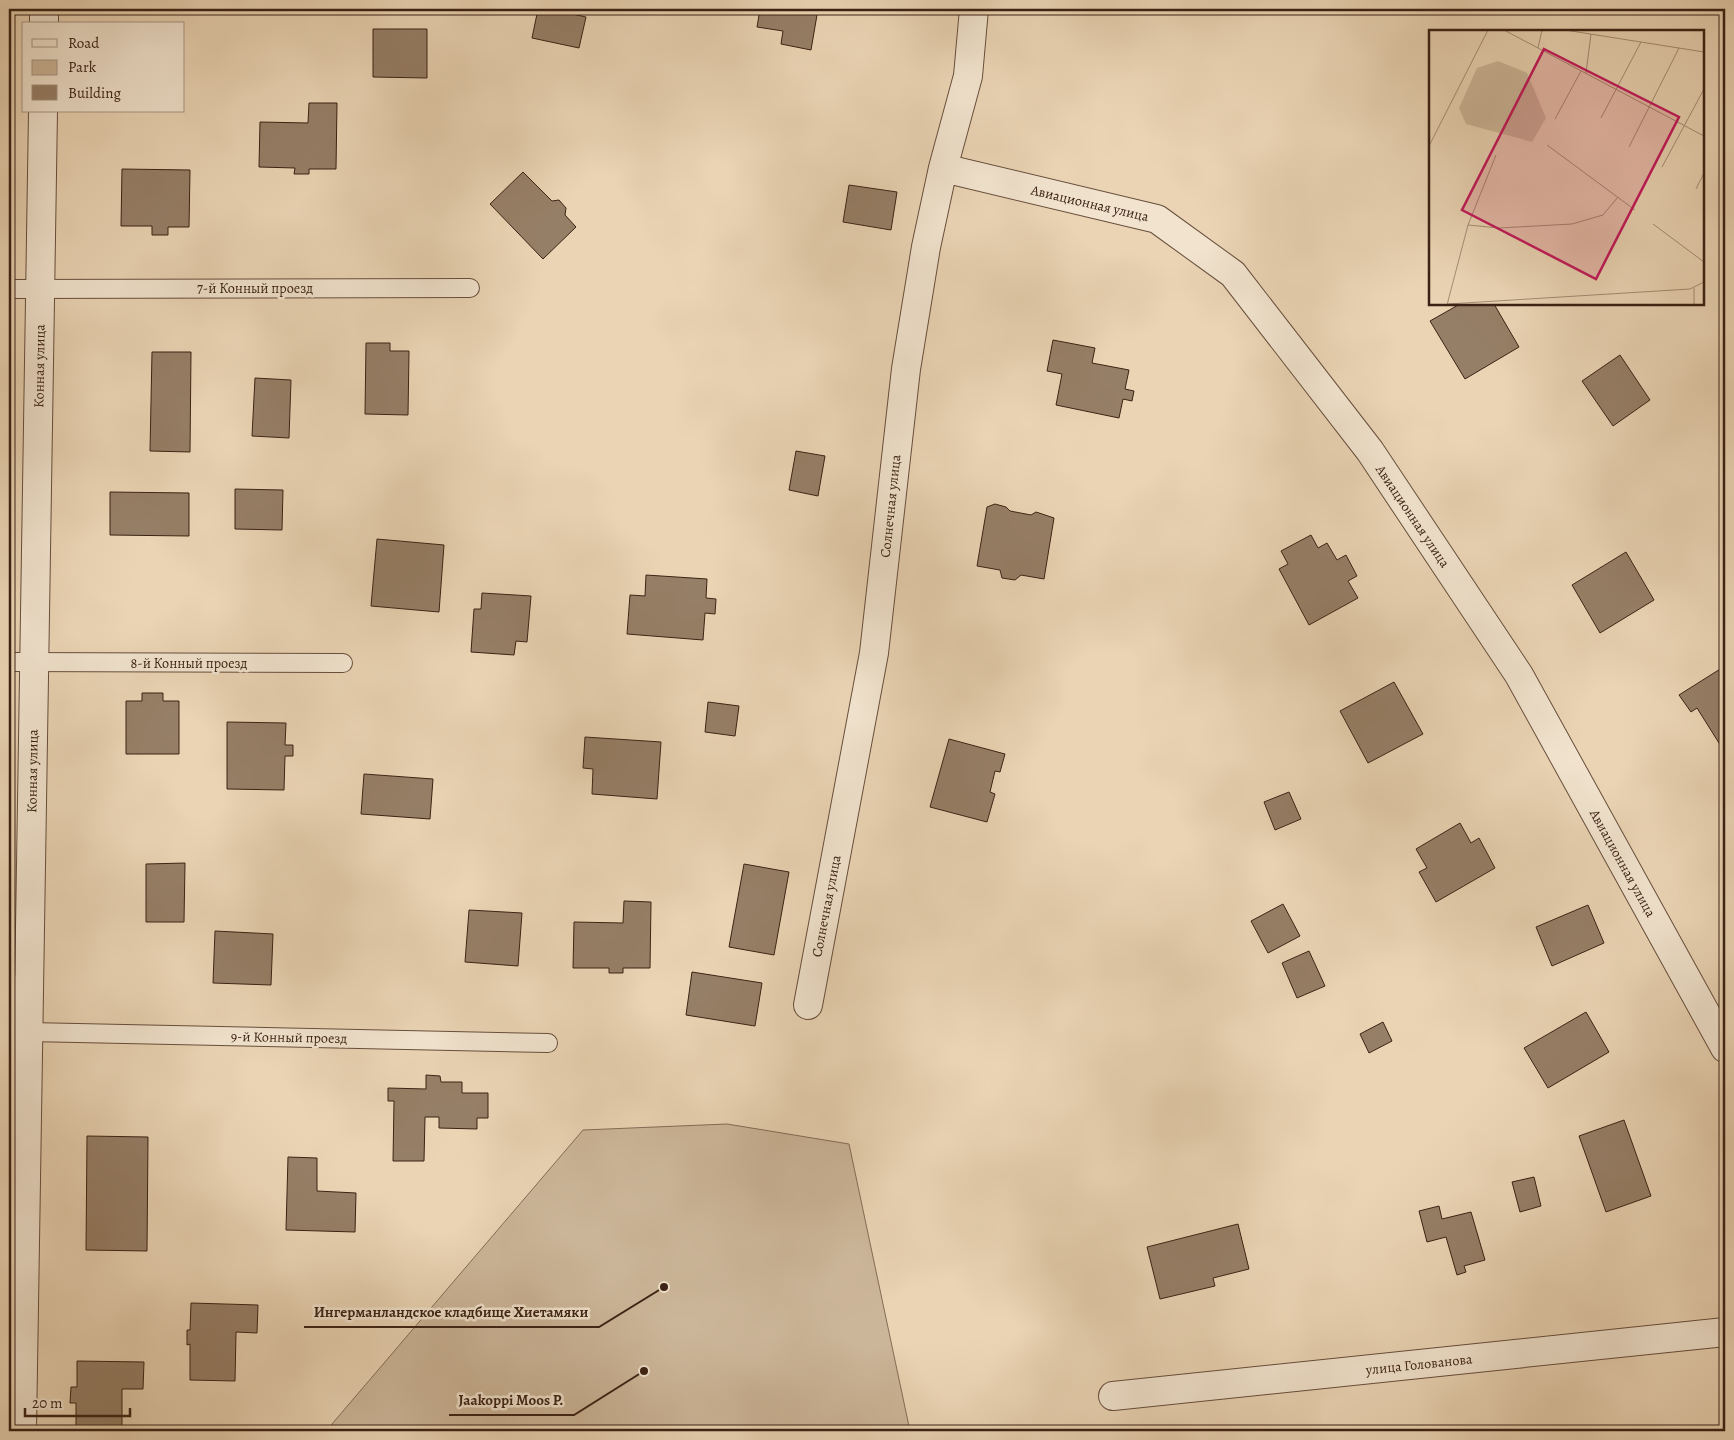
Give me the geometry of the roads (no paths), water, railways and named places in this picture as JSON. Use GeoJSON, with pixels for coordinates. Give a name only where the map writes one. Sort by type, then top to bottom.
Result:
{"type":"FeatureCollection","features":[{"type":"Feature","properties":{"kind":"street"},"geometry":{"type":"LineString","coordinates":[[44,9],[44,22]]}},
{"type":"Feature","properties":{"kind":"street","name":"Солнечная улица"},"geometry":{"type":"LineString","coordinates":[[808,1005],[874,653],[906,369],[926,247],[942,168],[968,76],[974,9]]}},
{"type":"Feature","properties":{"kind":"street","name":"Конная улица"},"geometry":{"type":"LineString","coordinates":[[22,1431],[29,1032],[18,984],[22,662],[40,288],[43,112]]}},
{"type":"Feature","properties":{"kind":"street","name":"Авиационная улица"},"geometry":{"type":"LineString","coordinates":[[942,168],[1157,219],[1233,274],[1370,451],[1519,675],[1725,1048]]}},
{"type":"Feature","properties":{"kind":"street","name":"улица Голованова"},"geometry":{"type":"LineString","coordinates":[[1113,1396],[1725,1332]]}},
{"type":"Feature","properties":{"kind":"lane","name":"7-й Конный проезд"},"geometry":{"type":"LineString","coordinates":[[9,289],[470,288]]}},
{"type":"Feature","properties":{"kind":"lane","name":"8-й Конный проезд"},"geometry":{"type":"LineString","coordinates":[[22,662],[343,663]]}},
{"type":"Feature","properties":{"kind":"lane","name":"9-й Конный проезд"},"geometry":{"type":"LineString","coordinates":[[29,1032],[548,1043]]}},
{"type":"Feature","properties":{"kind":"place","name":"Ингерманландское кладбище Хиетамяки"},"geometry":{"type":"Point","coordinates":[664,1287]}},
{"type":"Feature","properties":{"kind":"place","name":"Jaakoppi Moos P."},"geometry":{"type":"Point","coordinates":[644,1371]}}]}
